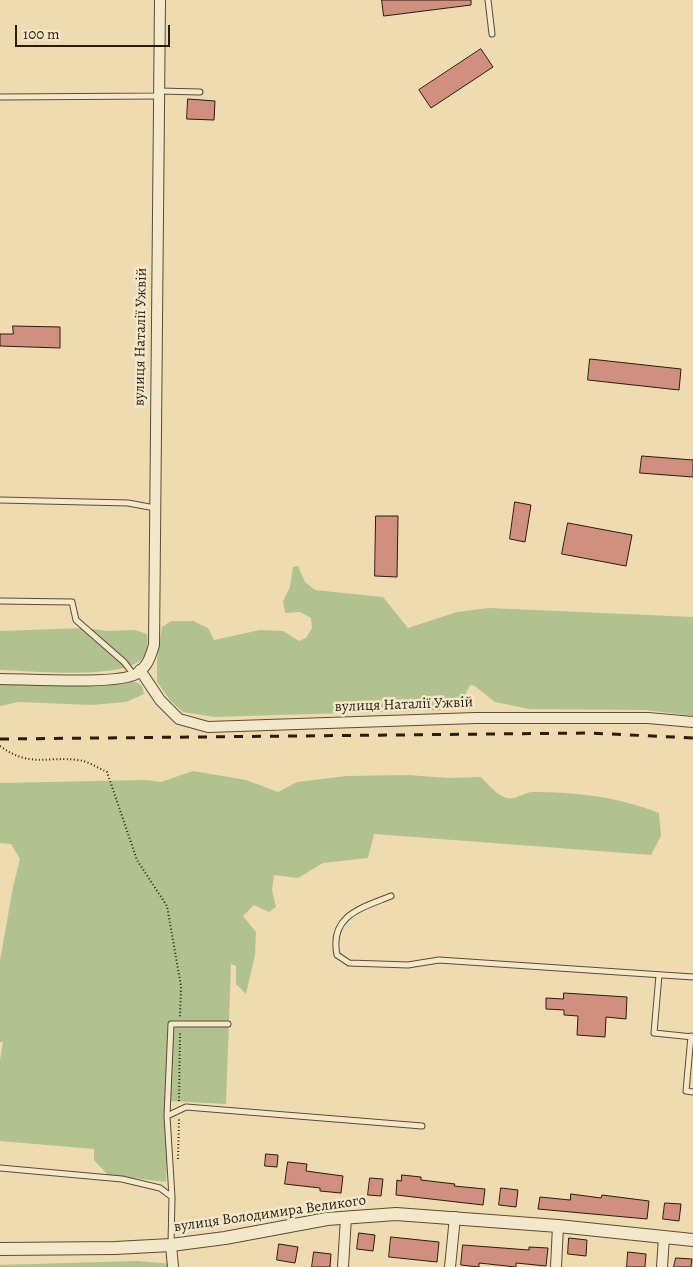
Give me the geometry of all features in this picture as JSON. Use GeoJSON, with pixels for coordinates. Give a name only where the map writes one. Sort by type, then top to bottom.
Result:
{"type":"FeatureCollection","features":[{"type":"Feature","properties":{"kind":"street","name":"вулиця Наталії Ужвій"},"geometry":{"type":"LineString","coordinates":[[160,0],[154,645],[148,664],[137,672],[160,700],[179,719],[208,727],[476,718],[648,718],[693,722]]}},
{"type":"Feature","properties":{"kind":"street"},"geometry":{"type":"LineString","coordinates":[[0,680],[103,680],[137,672]]}},
{"type":"Feature","properties":{"kind":"street","name":"вулиця Володимира Великого"},"geometry":{"type":"LineString","coordinates":[[0,1249],[115,1248],[172,1245],[225,1238],[346,1217],[396,1214],[558,1226],[693,1240]]}},
{"type":"Feature","properties":{"kind":"street"},"geometry":{"type":"LineString","coordinates":[[343,1267],[346,1217]]}},
{"type":"Feature","properties":{"kind":"street"},"geometry":{"type":"LineString","coordinates":[[450,1267],[455,1218]]}},
{"type":"Feature","properties":{"kind":"street"},"geometry":{"type":"LineString","coordinates":[[556,1267],[558,1226]]}},
{"type":"Feature","properties":{"kind":"street"},"geometry":{"type":"LineString","coordinates":[[662,1267],[664,1237]]}},
{"type":"Feature","properties":{"kind":"street"},"geometry":{"type":"LineString","coordinates":[[172,1245],[173,1267]]}},
{"type":"Feature","properties":{"kind":"lane"},"geometry":{"type":"LineString","coordinates":[[488,0],[492,34]]}},
{"type":"Feature","properties":{"kind":"lane"},"geometry":{"type":"LineString","coordinates":[[0,97],[200,92]]}},
{"type":"Feature","properties":{"kind":"lane"},"geometry":{"type":"LineString","coordinates":[[0,500],[15,502],[128,503],[155,508]]}},
{"type":"Feature","properties":{"kind":"lane"},"geometry":{"type":"LineString","coordinates":[[0,601],[72,602],[76,620],[137,672]]}},
{"type":"Feature","properties":{"kind":"lane"},"geometry":{"type":"LineString","coordinates":[[391,896],[352,912],[338,926],[335,944],[337,955],[349,962],[408,965],[439,960],[693,977]]}},
{"type":"Feature","properties":{"kind":"lane"},"geometry":{"type":"LineString","coordinates":[[659,975],[654,1033],[692,1036],[686,1091],[693,1092]]}},
{"type":"Feature","properties":{"kind":"lane"},"geometry":{"type":"LineString","coordinates":[[172,1245],[172,1196],[167,1116],[171,1024],[228,1024]]}},
{"type":"Feature","properties":{"kind":"lane"},"geometry":{"type":"LineString","coordinates":[[167,1116],[186,1107],[422,1126]]}},
{"type":"Feature","properties":{"kind":"lane"},"geometry":{"type":"LineString","coordinates":[[0,1168],[122,1179],[160,1188],[172,1196]]}},
{"type":"Feature","properties":{"kind":"path"},"geometry":{"type":"LineString","coordinates":[[0,746],[11,754],[28,760],[80,760],[107,772],[136,860],[167,906],[181,986],[178,1168]]}},
{"type":"Feature","properties":{"kind":"green space"},"geometry":{"type":"Polygon","coordinates":[[[298,566],[305,582],[315,590],[383,597],[408,628],[457,612],[489,608],[693,617],[693,716],[646,710],[529,709],[495,702],[475,686],[470,685],[463,699],[443,710],[214,717],[183,712],[170,700],[157,682],[157,659],[162,627],[171,621],[193,621],[208,628],[214,640],[260,630],[283,631],[299,641],[306,638],[312,628],[311,618],[300,612],[285,613],[283,601],[290,587],[293,567],[298,566]]]}},
{"type":"Feature","properties":{"kind":"green space"},"geometry":{"type":"Polygon","coordinates":[[[85,628],[108,631],[135,630],[147,634],[145,654],[142,659],[131,666],[115,670],[74,673],[0,670],[0,631],[85,628]]]}},
{"type":"Feature","properties":{"kind":"green space"},"geometry":{"type":"Polygon","coordinates":[[[136,682],[142,686],[144,694],[126,702],[92,705],[19,702],[0,706],[0,684],[104,685],[136,682]]]}},
{"type":"Feature","properties":{"kind":"green space"},"geometry":{"type":"Polygon","coordinates":[[[193,771],[246,780],[278,792],[297,782],[347,776],[481,777],[498,793],[508,798],[515,798],[533,792],[565,793],[613,799],[644,808],[659,813],[661,836],[651,855],[374,834],[368,858],[323,863],[298,878],[274,875],[272,890],[276,907],[269,912],[254,905],[243,916],[256,932],[255,955],[246,994],[236,984],[236,966],[231,964],[226,1104],[170,1101],[166,1182],[108,1175],[94,1160],[94,1149],[0,1141],[0,1060],[3,1042],[0,1042],[0,961],[20,859],[11,844],[0,843],[0,783],[146,780],[161,782],[193,771]]]}},
{"type":"Feature","properties":{"kind":"green space"},"geometry":{"type":"Polygon","coordinates":[[[137,1261],[173,1264],[173,1267],[0,1267],[0,1265],[137,1261]]]}},
{"type":"Feature","properties":{"kind":"building"},"geometry":{"type":"Polygon","coordinates":[[[382,0],[471,0],[471,5],[384,16],[382,0]]]}},
{"type":"Feature","properties":{"kind":"building"},"geometry":{"type":"Polygon","coordinates":[[[481,49],[493,67],[431,108],[419,90],[481,49]]]}},
{"type":"Feature","properties":{"kind":"building"},"geometry":{"type":"Polygon","coordinates":[[[188,99],[215,101],[214,120],[187,119],[188,99]]]}},
{"type":"Feature","properties":{"kind":"building"},"geometry":{"type":"Polygon","coordinates":[[[13,326],[60,327],[60,348],[0,346],[0,334],[13,334],[13,326]]]}},
{"type":"Feature","properties":{"kind":"building"},"geometry":{"type":"Polygon","coordinates":[[[590,359],[681,369],[679,390],[588,380],[590,359]]]}},
{"type":"Feature","properties":{"kind":"building"},"geometry":{"type":"Polygon","coordinates":[[[642,456],[693,460],[693,477],[640,473],[642,456]]]}},
{"type":"Feature","properties":{"kind":"building"},"geometry":{"type":"Polygon","coordinates":[[[515,502],[531,505],[525,542],[510,539],[515,502]]]}},
{"type":"Feature","properties":{"kind":"building"},"geometry":{"type":"Polygon","coordinates":[[[376,516],[398,516],[397,577],[375,576],[376,516]]]}},
{"type":"Feature","properties":{"kind":"building"},"geometry":{"type":"Polygon","coordinates":[[[568,523],[632,535],[626,566],[562,554],[568,523]]]}},
{"type":"Feature","properties":{"kind":"building"},"geometry":{"type":"Polygon","coordinates":[[[564,993],[627,997],[626,1019],[606,1017],[605,1037],[577,1035],[578,1016],[564,1015],[564,1010],[546,1009],[546,998],[563,999],[564,993]]]}},
{"type":"Feature","properties":{"kind":"building"},"geometry":{"type":"Polygon","coordinates":[[[266,1154],[278,1155],[277,1167],[265,1166],[266,1154]]]}},
{"type":"Feature","properties":{"kind":"building"},"geometry":{"type":"Polygon","coordinates":[[[288,1162],[307,1164],[306,1171],[343,1176],[341,1193],[320,1191],[320,1188],[285,1184],[288,1162]]]}},
{"type":"Feature","properties":{"kind":"building"},"geometry":{"type":"Polygon","coordinates":[[[402,1175],[421,1177],[421,1180],[455,1184],[454,1186],[485,1189],[483,1205],[396,1195],[397,1180],[401,1181],[402,1175]]]}},
{"type":"Feature","properties":{"kind":"building"},"geometry":{"type":"Polygon","coordinates":[[[370,1178],[383,1179],[381,1196],[368,1195],[370,1178]]]}},
{"type":"Feature","properties":{"kind":"building"},"geometry":{"type":"Polygon","coordinates":[[[501,1188],[518,1190],[516,1207],[499,1205],[501,1188]]]}},
{"type":"Feature","properties":{"kind":"building"},"geometry":{"type":"Polygon","coordinates":[[[571,1194],[601,1198],[602,1195],[649,1201],[647,1219],[538,1209],[540,1197],[570,1200],[571,1194]]]}},
{"type":"Feature","properties":{"kind":"building"},"geometry":{"type":"Polygon","coordinates":[[[665,1203],[681,1204],[679,1221],[663,1219],[665,1203]]]}},
{"type":"Feature","properties":{"kind":"building"},"geometry":{"type":"Polygon","coordinates":[[[359,1233],[375,1235],[373,1251],[357,1249],[359,1233]]]}},
{"type":"Feature","properties":{"kind":"building"},"geometry":{"type":"Polygon","coordinates":[[[391,1237],[439,1242],[437,1262],[389,1257],[391,1237]]]}},
{"type":"Feature","properties":{"kind":"building"},"geometry":{"type":"Polygon","coordinates":[[[569,1238],[587,1240],[586,1256],[568,1254],[569,1238]]]}},
{"type":"Feature","properties":{"kind":"building"},"geometry":{"type":"Polygon","coordinates":[[[279,1244],[298,1247],[295,1263],[277,1260],[279,1244]]]}},
{"type":"Feature","properties":{"kind":"building"},"geometry":{"type":"Polygon","coordinates":[[[463,1245],[529,1250],[529,1247],[548,1248],[546,1266],[516,1263],[516,1267],[479,1263],[479,1267],[461,1265],[463,1245]]]}},
{"type":"Feature","properties":{"kind":"building"},"geometry":{"type":"Polygon","coordinates":[[[314,1252],[331,1254],[330,1267],[312,1267],[314,1252]]]}},
{"type":"Feature","properties":{"kind":"building"},"geometry":{"type":"Polygon","coordinates":[[[628,1252],[646,1254],[645,1267],[627,1267],[628,1252]]]}},
{"type":"Feature","properties":{"kind":"building"},"geometry":{"type":"Polygon","coordinates":[[[676,1258],[692,1259],[691,1267],[674,1267],[676,1258]]]}},
{"type":"Feature","properties":{"kind":"railway"},"geometry":{"type":"LineString","coordinates":[[0,739],[590,733],[693,738]]}}]}
